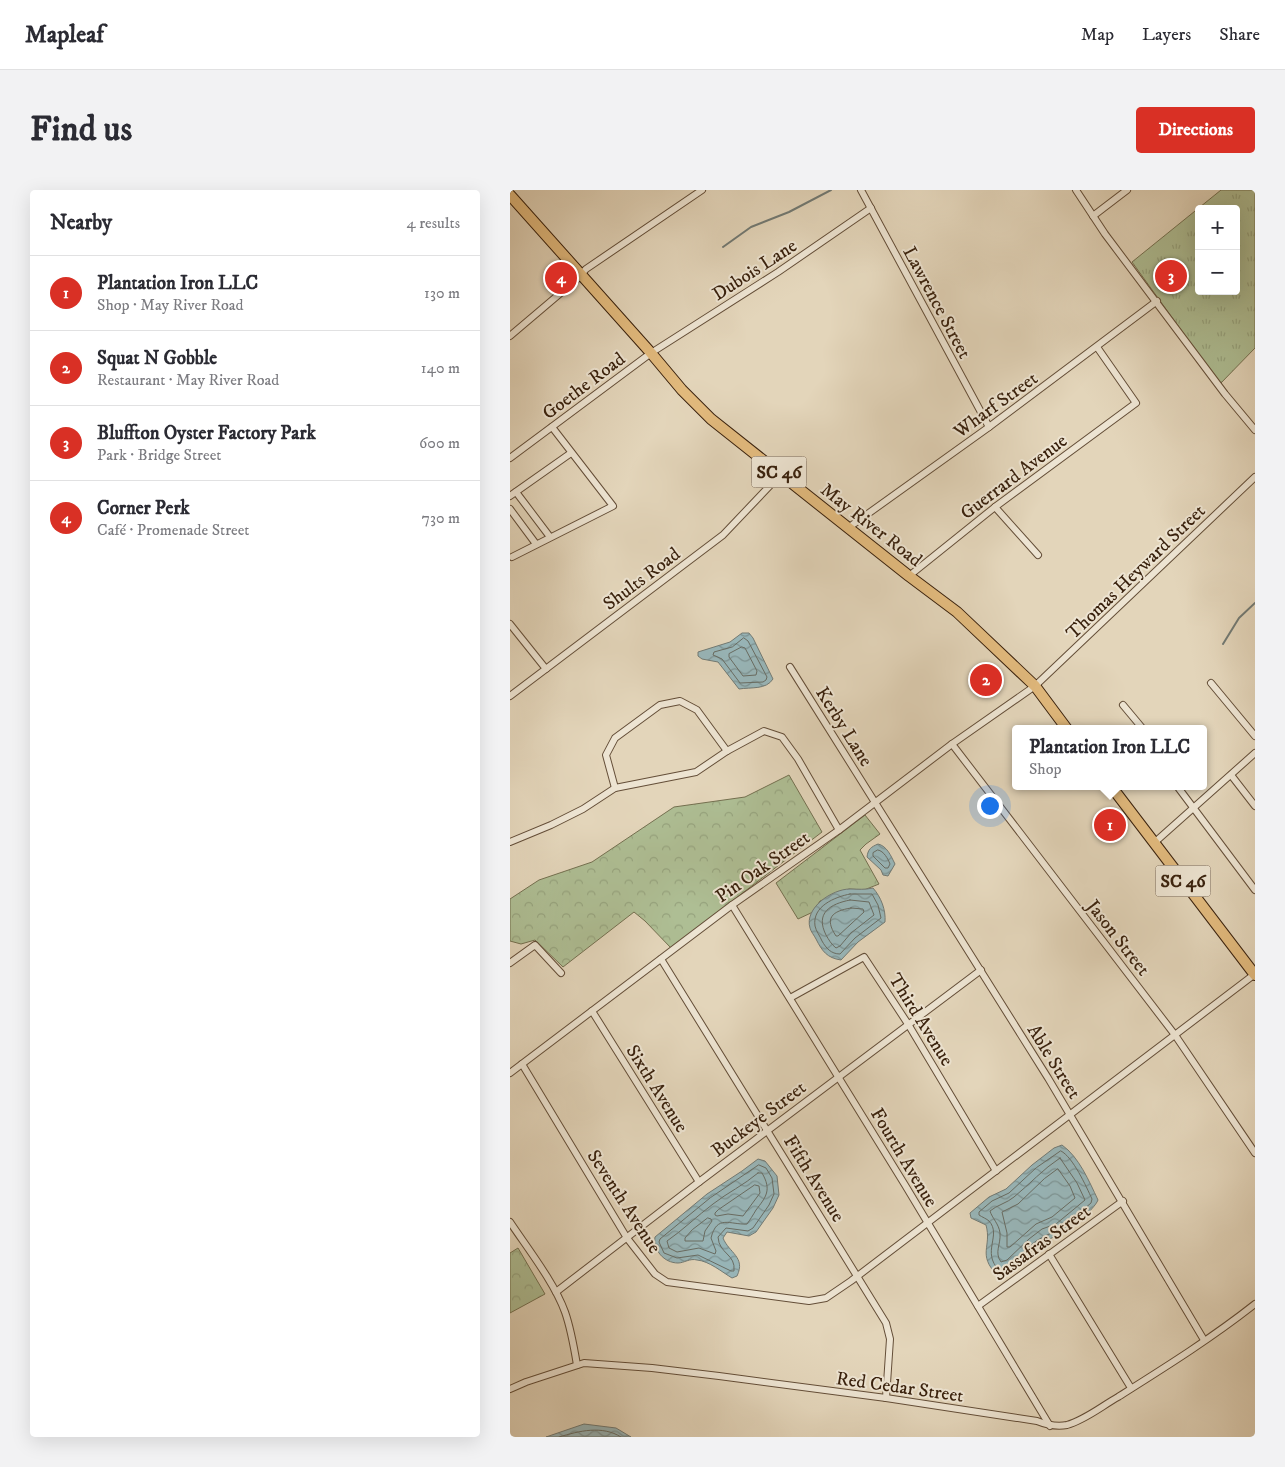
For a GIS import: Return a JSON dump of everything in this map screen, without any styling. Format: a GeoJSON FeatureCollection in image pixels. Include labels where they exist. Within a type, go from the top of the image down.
{"type":"FeatureCollection","features":[{"type":"Feature","properties":{"kind":"main road","name":"May River Road"},"geometry":{"type":"LineString","coordinates":[[510,195],[682,390],[710,419],[909,576],[958,612],[1035,686],[1064,725]]}},
{"type":"Feature","properties":{"kind":"main road","name":"SC 46"},"geometry":{"type":"LineString","coordinates":[[1114,790],[1255,974]]}},
{"type":"Feature","properties":{"kind":"street","name":"Lawrence Street"},"geometry":{"type":"LineString","coordinates":[[861,190],[989,427]]}},
{"type":"Feature","properties":{"kind":"street"},"geometry":{"type":"LineString","coordinates":[[1076,190],[1093,216],[1225,394],[1255,430]]}},
{"type":"Feature","properties":{"kind":"street"},"geometry":{"type":"LineString","coordinates":[[1093,216],[1127,190]]}},
{"type":"Feature","properties":{"kind":"street"},"geometry":{"type":"LineString","coordinates":[[510,336],[581,274],[698,191]]}},
{"type":"Feature","properties":{"kind":"street","name":"Dubois Lane"},"geometry":{"type":"LineString","coordinates":[[651,353],[778,272],[871,208]]}},
{"type":"Feature","properties":{"kind":"street","name":"Wharf Street"},"geometry":{"type":"LineString","coordinates":[[848,528],[989,427],[1157,301]]}},
{"type":"Feature","properties":{"kind":"street","name":"Guerrard Avenue"},"geometry":{"type":"LineString","coordinates":[[909,576],[995,507],[1136,402],[1097,347]]}},
{"type":"Feature","properties":{"kind":"street","name":"Goethe Road"},"geometry":{"type":"LineString","coordinates":[[510,458],[651,353]]}},
{"type":"Feature","properties":{"kind":"street"},"geometry":{"type":"LineString","coordinates":[[512,558],[613,506],[552,427]]}},
{"type":"Feature","properties":{"kind":"street"},"geometry":{"type":"LineString","coordinates":[[550,538],[513,494],[572,453]]}},
{"type":"Feature","properties":{"kind":"street","name":"Shults Road"},"geometry":{"type":"LineString","coordinates":[[510,696],[723,535],[781,474]]}},
{"type":"Feature","properties":{"kind":"street","name":"Thomas Heyward Street"},"geometry":{"type":"LineString","coordinates":[[1035,686],[1255,477]]}},
{"type":"Feature","properties":{"kind":"street"},"geometry":{"type":"LineString","coordinates":[[995,507],[1038,555]]}},
{"type":"Feature","properties":{"kind":"street"},"geometry":{"type":"LineString","coordinates":[[510,510],[536,544]]}},
{"type":"Feature","properties":{"kind":"street"},"geometry":{"type":"LineString","coordinates":[[510,624],[546,669]]}},
{"type":"Feature","properties":{"kind":"street","name":"Kerby Lane"},"geometry":{"type":"LineString","coordinates":[[790,667],[874,802]]}},
{"type":"Feature","properties":{"kind":"street"},"geometry":{"type":"LineString","coordinates":[[1211,683],[1255,736]]}},
{"type":"Feature","properties":{"kind":"street","name":"Pin Oak Street"},"geometry":{"type":"LineString","coordinates":[[510,1073],[732,905],[839,830],[1022,693],[1035,686]]}},
{"type":"Feature","properties":{"kind":"street"},"geometry":{"type":"LineString","coordinates":[[615,788],[606,755],[615,738],[660,705],[680,701],[697,710],[728,751]]}},
{"type":"Feature","properties":{"kind":"street"},"geometry":{"type":"LineString","coordinates":[[1123,705],[1140,725]]}},
{"type":"Feature","properties":{"kind":"street"},"geometry":{"type":"LineString","coordinates":[[510,842],[583,809],[615,788],[696,772],[764,731],[782,737],[798,759],[839,830]]}},
{"type":"Feature","properties":{"kind":"street","name":"Jason Street"},"geometry":{"type":"LineString","coordinates":[[952,744],[1175,1035],[1255,1153]]}},
{"type":"Feature","properties":{"kind":"street"},"geometry":{"type":"LineString","coordinates":[[1154,842],[1255,753]]}},
{"type":"Feature","properties":{"kind":"street"},"geometry":{"type":"LineString","coordinates":[[1231,775],[1255,806]]}},
{"type":"Feature","properties":{"kind":"street"},"geometry":{"type":"LineString","coordinates":[[1180,790],[1255,890]]}},
{"type":"Feature","properties":{"kind":"street","name":"Able Street"},"geometry":{"type":"LineString","coordinates":[[874,802],[1071,1115],[1204,1340]]}},
{"type":"Feature","properties":{"kind":"street","name":"Fourth Avenue"},"geometry":{"type":"LineString","coordinates":[[732,905],[928,1222],[1050,1426]]}},
{"type":"Feature","properties":{"kind":"street"},"geometry":{"type":"LineString","coordinates":[[510,963],[534,944],[561,973]]}},
{"type":"Feature","properties":{"kind":"street","name":"Third Avenue"},"geometry":{"type":"LineString","coordinates":[[790,998],[864,957],[908,1024],[996,1171]]}},
{"type":"Feature","properties":{"kind":"street","name":"Fifth Avenue"},"geometry":{"type":"LineString","coordinates":[[661,959],[886,1323],[890,1339],[886,1398]]}},
{"type":"Feature","properties":{"kind":"street","name":"Buckeye Street"},"geometry":{"type":"LineString","coordinates":[[556,1292],[838,1076],[981,970]]}},
{"type":"Feature","properties":{"kind":"street","name":"Seventh Avenue"},"geometry":{"type":"LineString","coordinates":[[522,1064],[627,1238],[655,1274],[667,1282],[808,1301],[826,1298],[858,1275],[1255,974]]}},
{"type":"Feature","properties":{"kind":"street","name":"Sixth Avenue"},"geometry":{"type":"LineString","coordinates":[[592,1011],[699,1182]]}},
{"type":"Feature","properties":{"kind":"street","name":"Sassafras Street"},"geometry":{"type":"LineString","coordinates":[[978,1306],[1123,1201]]}},
{"type":"Feature","properties":{"kind":"street"},"geometry":{"type":"LineString","coordinates":[[510,1222],[556,1292],[565,1310],[577,1365]]}},
{"type":"Feature","properties":{"kind":"street"},"geometry":{"type":"LineString","coordinates":[[1049,1254],[1131,1388]]}},
{"type":"Feature","properties":{"kind":"street","name":"Red Cedar Street"},"geometry":{"type":"LineString","coordinates":[[510,1389],[584,1363],[652,1368],[886,1398],[1037,1421],[1050,1426],[1066,1425],[1081,1419],[1131,1388],[1229,1324],[1255,1304]]}},
{"type":"Feature","properties":{"kind":"green space"},"geometry":{"type":"Polygon","coordinates":[[[1221,190],[1255,190],[1255,348],[1220,384],[1132,262],[1195,211],[1195,295],[1240,295],[1240,205],[1202,205],[1221,190]]]}},
{"type":"Feature","properties":{"kind":"green space"},"geometry":{"type":"Polygon","coordinates":[[[789,775],[822,832],[671,948],[634,912],[563,967],[535,940],[521,944],[510,941],[510,899],[539,880],[592,862],[674,807],[745,797],[789,775]]]}},
{"type":"Feature","properties":{"kind":"green space"},"geometry":{"type":"Polygon","coordinates":[[[865,815],[880,834],[860,850],[879,884],[864,890],[849,889],[820,901],[813,912],[798,919],[776,883],[865,815]]]}},
{"type":"Feature","properties":{"kind":"green space"},"geometry":{"type":"Polygon","coordinates":[[[518,1248],[545,1294],[510,1313],[510,1253],[518,1248]]]}},
{"type":"Feature","properties":{"kind":"water"},"geometry":{"type":"Polygon","coordinates":[[[742,633],[749,633],[753,638],[773,679],[770,683],[758,687],[739,689],[718,662],[702,659],[698,656],[698,652],[730,642],[742,633]]]}},
{"type":"Feature","properties":{"kind":"water"},"geometry":{"type":"Polygon","coordinates":[[[878,844],[886,849],[895,864],[888,876],[883,875],[881,870],[867,857],[870,849],[878,844]]]}},
{"type":"Feature","properties":{"kind":"water"},"geometry":{"type":"Polygon","coordinates":[[[873,888],[882,904],[885,922],[858,942],[841,960],[829,956],[820,947],[810,928],[811,913],[821,901],[835,892],[873,888]]]}},
{"type":"Feature","properties":{"kind":"water"},"geometry":{"type":"Polygon","coordinates":[[[1062,1145],[1074,1156],[1087,1177],[1098,1200],[1096,1204],[1070,1228],[1036,1247],[1003,1276],[997,1275],[991,1268],[986,1256],[986,1225],[971,1218],[970,1213],[989,1197],[1006,1189],[1054,1148],[1062,1145]]]}},
{"type":"Feature","properties":{"kind":"water"},"geometry":{"type":"Polygon","coordinates":[[[758,1159],[765,1161],[777,1176],[779,1195],[773,1208],[756,1232],[749,1236],[727,1232],[723,1238],[738,1260],[739,1270],[737,1276],[732,1278],[702,1261],[673,1262],[660,1255],[656,1247],[655,1237],[707,1194],[758,1159]]]}},
{"type":"Feature","properties":{"kind":"water"},"geometry":{"type":"Polygon","coordinates":[[[584,1424],[616,1428],[631,1437],[546,1437],[584,1424]]]}},
{"type":"Feature","properties":{"kind":"waterway"},"geometry":{"type":"LineString","coordinates":[[723,247],[751,227],[789,212],[831,190]]}},
{"type":"Feature","properties":{"kind":"waterway"},"geometry":{"type":"LineString","coordinates":[[1223,644],[1239,618],[1255,603]]}},
{"type":"Feature","properties":{"kind":"place","name":"Bluffton Oyster Factory Park"},"geometry":{"type":"Point","coordinates":[1171,276]}},
{"type":"Feature","properties":{"kind":"place","name":"Corner Perk"},"geometry":{"type":"Point","coordinates":[561,278]}},
{"type":"Feature","properties":{"kind":"place","name":"Squat N Gobble"},"geometry":{"type":"Point","coordinates":[986,680]}},
{"type":"Feature","properties":{"kind":"place","name":"Plantation Iron LLC"},"geometry":{"type":"Point","coordinates":[1110,825]}}]}
